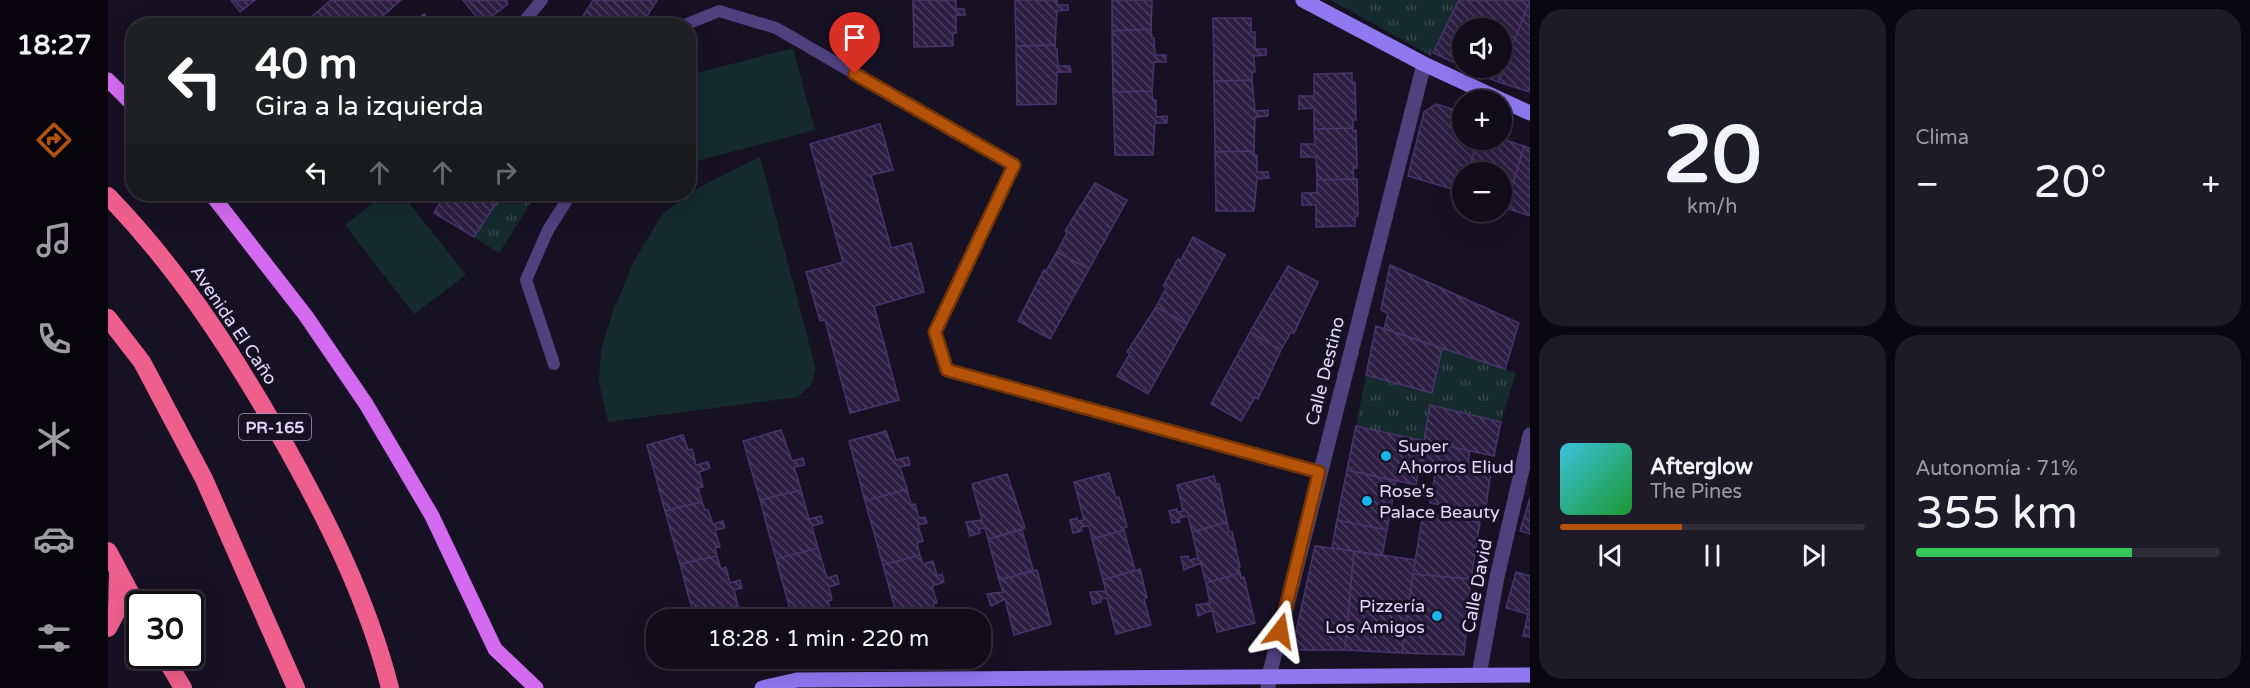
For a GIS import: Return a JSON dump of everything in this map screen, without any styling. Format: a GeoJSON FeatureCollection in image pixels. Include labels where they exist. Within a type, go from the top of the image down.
{"type":"FeatureCollection","features":[{"type":"Feature","properties":{"kind":"highway","name":"Avenida El Caño"},"geometry":{"type":"LineString","coordinates":[[108,196],[180,279],[227,347],[311,491],[359,594],[379,646],[390,688]]}},
{"type":"Feature","properties":{"kind":"highway"},"geometry":{"type":"LineString","coordinates":[[108,318],[142,362],[204,479],[296,688]]}},
{"type":"Feature","properties":{"kind":"highway"},"geometry":{"type":"LineString","coordinates":[[108,551],[128,591]]}},
{"type":"Feature","properties":{"kind":"highway"},"geometry":{"type":"LineString","coordinates":[[108,627],[117,611],[118,573]]}},
{"type":"Feature","properties":{"kind":"highway"},"geometry":{"type":"LineString","coordinates":[[172,669],[183,688]]}},
{"type":"Feature","properties":{"kind":"main road"},"geometry":{"type":"LineString","coordinates":[[1303,0],[1424,64],[1530,113]]}},
{"type":"Feature","properties":{"kind":"main road"},"geometry":{"type":"LineString","coordinates":[[108,80],[126,98]]}},
{"type":"Feature","properties":{"kind":"main road"},"geometry":{"type":"LineString","coordinates":[[216,201],[306,316],[366,404],[432,516],[495,649],[536,688]]}},
{"type":"Feature","properties":{"kind":"main road"},"geometry":{"type":"LineString","coordinates":[[762,688],[797,680],[1268,682],[1530,675]]}},
{"type":"Feature","properties":{"kind":"street","name":"Calle Destino"},"geometry":{"type":"LineString","coordinates":[[1268,682],[1319,472],[1424,64]]}},
{"type":"Feature","properties":{"kind":"street","name":"Calle David"},"geometry":{"type":"LineString","coordinates":[[1479,675],[1497,577],[1530,435]]}},
{"type":"Feature","properties":{"kind":"lane"},"geometry":{"type":"LineString","coordinates":[[527,18],[542,0]]}},
{"type":"Feature","properties":{"kind":"lane"},"geometry":{"type":"LineString","coordinates":[[696,20],[719,11],[776,28],[1014,165],[935,332],[947,370],[1319,472]]}},
{"type":"Feature","properties":{"kind":"lane"},"geometry":{"type":"LineString","coordinates":[[554,364],[526,280],[548,230],[566,201]]}},
{"type":"Feature","properties":{"kind":"green space"},"geometry":{"type":"Polygon","coordinates":[[[1331,0],[1459,0],[1431,56],[1331,0]]]}},
{"type":"Feature","properties":{"kind":"green space"},"geometry":{"type":"Polygon","coordinates":[[[793,48],[815,130],[696,161],[696,73],[793,48]]]}},
{"type":"Feature","properties":{"kind":"green space"},"geometry":{"type":"Polygon","coordinates":[[[760,157],[816,370],[811,385],[798,397],[608,422],[599,382],[601,350],[613,311],[634,261],[663,213],[680,201],[696,201],[696,190],[760,157]]]}},
{"type":"Feature","properties":{"kind":"green space"},"geometry":{"type":"Polygon","coordinates":[[[376,201],[408,201],[466,275],[414,314],[345,225],[376,201]]]}},
{"type":"Feature","properties":{"kind":"green space"},"geometry":{"type":"Polygon","coordinates":[[[497,201],[532,201],[499,253],[474,237],[497,201]]]}},
{"type":"Feature","properties":{"kind":"green space"},"geometry":{"type":"Polygon","coordinates":[[[1442,348],[1516,373],[1501,422],[1430,406],[1424,441],[1356,426],[1366,375],[1431,393],[1442,348]]]}},
{"type":"Feature","properties":{"kind":"building"},"geometry":{"type":"Polygon","coordinates":[[[231,0],[255,0],[240,12],[231,0]]]}},
{"type":"Feature","properties":{"kind":"building"},"geometry":{"type":"Polygon","coordinates":[[[331,0],[401,0],[380,18],[310,18],[331,0]]]}},
{"type":"Feature","properties":{"kind":"building"},"geometry":{"type":"Polygon","coordinates":[[[463,0],[506,0],[508,4],[490,18],[477,18],[463,0]]]}},
{"type":"Feature","properties":{"kind":"building"},"geometry":{"type":"Polygon","coordinates":[[[593,0],[657,0],[646,18],[582,18],[593,0]]]}},
{"type":"Feature","properties":{"kind":"building"},"geometry":{"type":"Polygon","coordinates":[[[913,0],[956,0],[956,9],[964,9],[965,15],[956,15],[953,46],[914,47],[913,0]]]}},
{"type":"Feature","properties":{"kind":"building"},"geometry":{"type":"Polygon","coordinates":[[[1015,0],[1057,0],[1057,5],[1068,5],[1068,10],[1057,11],[1055,45],[1016,46],[1015,0]]]}},
{"type":"Feature","properties":{"kind":"building"},"geometry":{"type":"Polygon","coordinates":[[[1112,0],[1152,0],[1151,29],[1112,31],[1112,0]]]}},
{"type":"Feature","properties":{"kind":"building"},"geometry":{"type":"Polygon","coordinates":[[[1459,0],[1530,0],[1512,46],[1512,18],[1452,18],[1452,62],[1433,53],[1459,0]]]}},
{"type":"Feature","properties":{"kind":"building"},"geometry":{"type":"Polygon","coordinates":[[[1530,0],[1530,92],[1498,82],[1500,78],[1512,78],[1512,46],[1530,0]]]}},
{"type":"Feature","properties":{"kind":"building"},"geometry":{"type":"Polygon","coordinates":[[[1213,18],[1251,18],[1251,32],[1255,32],[1255,49],[1266,49],[1266,55],[1254,56],[1255,72],[1252,72],[1252,80],[1214,81],[1213,18]]]}},
{"type":"Feature","properties":{"kind":"building"},"geometry":{"type":"Polygon","coordinates":[[[1151,29],[1155,55],[1166,55],[1166,62],[1154,62],[1152,91],[1113,92],[1112,31],[1151,29]]]}},
{"type":"Feature","properties":{"kind":"building"},"geometry":{"type":"Polygon","coordinates":[[[1055,45],[1058,66],[1070,66],[1071,72],[1057,72],[1056,104],[1017,105],[1016,46],[1055,45]]]}},
{"type":"Feature","properties":{"kind":"building"},"geometry":{"type":"Polygon","coordinates":[[[1352,73],[1352,82],[1355,82],[1356,120],[1353,120],[1353,128],[1314,129],[1314,108],[1299,109],[1299,96],[1314,96],[1314,74],[1352,73]]]}},
{"type":"Feature","properties":{"kind":"building"},"geometry":{"type":"Polygon","coordinates":[[[1252,80],[1255,111],[1268,110],[1268,116],[1255,117],[1254,151],[1215,152],[1214,81],[1252,80]]]}},
{"type":"Feature","properties":{"kind":"building"},"geometry":{"type":"Polygon","coordinates":[[[1152,91],[1153,100],[1156,100],[1156,117],[1167,116],[1167,123],[1155,123],[1153,155],[1115,155],[1113,92],[1152,91]]]}},
{"type":"Feature","properties":{"kind":"building"},"geometry":{"type":"Polygon","coordinates":[[[1436,104],[1452,109],[1452,150],[1475,150],[1471,162],[1452,162],[1452,189],[1408,176],[1424,112],[1436,104]]]}},
{"type":"Feature","properties":{"kind":"building"},"geometry":{"type":"Polygon","coordinates":[[[880,124],[893,170],[871,175],[891,248],[911,243],[924,292],[874,306],[899,400],[850,413],[825,320],[820,321],[806,272],[843,262],[810,144],[880,124]]]}},
{"type":"Feature","properties":{"kind":"building"},"geometry":{"type":"Polygon","coordinates":[[[1353,128],[1353,131],[1356,130],[1357,168],[1353,168],[1354,179],[1317,180],[1316,157],[1301,157],[1301,144],[1315,144],[1314,129],[1353,128]]]}},
{"type":"Feature","properties":{"kind":"building"},"geometry":{"type":"Polygon","coordinates":[[[1512,142],[1524,146],[1512,187],[1512,162],[1471,162],[1475,150],[1512,150],[1512,142]]]}},
{"type":"Feature","properties":{"kind":"building"},"geometry":{"type":"Polygon","coordinates":[[[1524,146],[1530,148],[1530,216],[1512,210],[1512,187],[1524,146]]]}},
{"type":"Feature","properties":{"kind":"building"},"geometry":{"type":"Polygon","coordinates":[[[1254,151],[1254,155],[1257,155],[1257,172],[1268,172],[1269,178],[1257,179],[1254,211],[1216,211],[1215,152],[1254,151]]]}},
{"type":"Feature","properties":{"kind":"building"},"geometry":{"type":"Polygon","coordinates":[[[1357,179],[1358,216],[1355,216],[1355,226],[1316,227],[1316,205],[1302,205],[1302,193],[1317,193],[1317,180],[1357,179]]]}},
{"type":"Feature","properties":{"kind":"building"},"geometry":{"type":"Polygon","coordinates":[[[1095,183],[1127,200],[1089,269],[1057,252],[1067,233],[1065,231],[1095,183]]]}},
{"type":"Feature","properties":{"kind":"building"},"geometry":{"type":"Polygon","coordinates":[[[441,201],[497,201],[474,237],[434,213],[441,201]]]}},
{"type":"Feature","properties":{"kind":"building"},"geometry":{"type":"Polygon","coordinates":[[[1193,237],[1225,255],[1187,324],[1156,307],[1166,288],[1163,286],[1193,237]]]}},
{"type":"Feature","properties":{"kind":"building"},"geometry":{"type":"Polygon","coordinates":[[[1057,252],[1089,269],[1050,339],[1018,321],[1044,270],[1046,271],[1057,252]]]}},
{"type":"Feature","properties":{"kind":"building"},"geometry":{"type":"Polygon","coordinates":[[[1390,265],[1519,323],[1505,369],[1384,329],[1388,313],[1381,310],[1390,265]]]}},
{"type":"Feature","properties":{"kind":"building"},"geometry":{"type":"Polygon","coordinates":[[[1288,266],[1318,282],[1294,333],[1291,332],[1281,350],[1250,332],[1288,266]]]}},
{"type":"Feature","properties":{"kind":"building"},"geometry":{"type":"Polygon","coordinates":[[[1156,307],[1187,324],[1148,394],[1117,376],[1130,353],[1127,352],[1156,307]]]}},
{"type":"Feature","properties":{"kind":"building"},"geometry":{"type":"Polygon","coordinates":[[[1376,326],[1442,348],[1432,393],[1366,375],[1376,326]]]}},
{"type":"Feature","properties":{"kind":"building"},"geometry":{"type":"Polygon","coordinates":[[[1250,332],[1281,350],[1258,399],[1255,397],[1241,421],[1211,404],[1250,332]]]}},
{"type":"Feature","properties":{"kind":"building"},"geometry":{"type":"Polygon","coordinates":[[[1430,405],[1501,422],[1494,456],[1424,441],[1430,405]]]}},
{"type":"Feature","properties":{"kind":"building","name":"Super Ahorros Eliud"},"geometry":{"type":"Polygon","coordinates":[[[1356,426],[1424,441],[1416,485],[1347,470],[1356,426]]]}},
{"type":"Feature","properties":{"kind":"building"},"geometry":{"type":"Polygon","coordinates":[[[781,430],[792,461],[803,458],[805,465],[794,467],[801,490],[760,500],[743,441],[781,430]]]}},
{"type":"Feature","properties":{"kind":"building"},"geometry":{"type":"Polygon","coordinates":[[[886,431],[896,460],[908,457],[910,465],[900,467],[907,489],[865,501],[849,441],[886,431]]]}},
{"type":"Feature","properties":{"kind":"building"},"geometry":{"type":"Polygon","coordinates":[[[683,435],[688,450],[692,449],[696,465],[708,462],[710,468],[699,472],[703,487],[698,488],[702,502],[665,511],[647,445],[683,435]]]}},
{"type":"Feature","properties":{"kind":"building"},"geometry":{"type":"Polygon","coordinates":[[[1424,441],[1470,451],[1468,462],[1492,465],[1485,513],[1430,503],[1435,474],[1419,470],[1424,441]]]}},
{"type":"Feature","properties":{"kind":"building","name":"Rose's Palace Beauty"},"geometry":{"type":"Polygon","coordinates":[[[1347,470],[1396,481],[1387,530],[1337,520],[1347,470]]]}},
{"type":"Feature","properties":{"kind":"building"},"geometry":{"type":"Polygon","coordinates":[[[1109,473],[1116,498],[1119,497],[1127,527],[1123,528],[1124,530],[1092,539],[1089,526],[1081,527],[1082,531],[1073,533],[1070,520],[1077,518],[1078,521],[1084,520],[1074,482],[1109,473]]]}},
{"type":"Feature","properties":{"kind":"building"},"geometry":{"type":"Polygon","coordinates":[[[1007,474],[1025,528],[988,539],[985,528],[979,529],[980,533],[970,536],[966,522],[982,520],[972,484],[1007,474]]]}},
{"type":"Feature","properties":{"kind":"building"},"geometry":{"type":"Polygon","coordinates":[[[1214,476],[1216,484],[1219,484],[1227,522],[1192,532],[1188,516],[1179,518],[1180,522],[1172,523],[1169,511],[1177,509],[1177,512],[1183,511],[1177,485],[1214,476]]]}},
{"type":"Feature","properties":{"kind":"building"},"geometry":{"type":"Polygon","coordinates":[[[907,489],[911,505],[915,504],[919,518],[925,517],[927,523],[918,525],[923,541],[917,543],[920,555],[883,565],[865,501],[907,489]]]}},
{"type":"Feature","properties":{"kind":"building"},"geometry":{"type":"Polygon","coordinates":[[[801,490],[809,519],[821,516],[823,523],[812,526],[818,548],[776,559],[760,500],[801,490]]]}},
{"type":"Feature","properties":{"kind":"building"},"geometry":{"type":"Polygon","coordinates":[[[1530,498],[1530,534],[1520,531],[1530,498]]]}},
{"type":"Feature","properties":{"kind":"building"},"geometry":{"type":"Polygon","coordinates":[[[702,502],[713,524],[723,521],[725,528],[715,530],[720,547],[715,548],[717,556],[680,564],[665,511],[702,502]]]}},
{"type":"Feature","properties":{"kind":"building"},"geometry":{"type":"Polygon","coordinates":[[[1423,513],[1480,522],[1471,579],[1413,574],[1423,513]]]}},
{"type":"Feature","properties":{"kind":"building"},"geometry":{"type":"Polygon","coordinates":[[[1337,520],[1387,530],[1382,556],[1332,548],[1337,520]]]}},
{"type":"Feature","properties":{"kind":"building"},"geometry":{"type":"Polygon","coordinates":[[[1227,522],[1229,532],[1232,531],[1240,573],[1206,583],[1201,563],[1184,570],[1181,557],[1188,556],[1189,560],[1198,558],[1192,532],[1227,522]]]}},
{"type":"Feature","properties":{"kind":"building"},"geometry":{"type":"Polygon","coordinates":[[[1022,530],[1033,570],[999,580],[988,539],[1022,530]]]}},
{"type":"Feature","properties":{"kind":"building"},"geometry":{"type":"Polygon","coordinates":[[[1124,530],[1135,570],[1103,580],[1092,539],[1124,530]]]}},
{"type":"Feature","properties":{"kind":"building"},"geometry":{"type":"Polygon","coordinates":[[[1315,546],[1354,551],[1345,650],[1292,650],[1315,546]]]}},
{"type":"Feature","properties":{"kind":"building"},"geometry":{"type":"Polygon","coordinates":[[[818,548],[827,578],[837,575],[839,584],[829,587],[832,600],[828,601],[830,609],[790,609],[776,559],[818,548]]]}},
{"type":"Feature","properties":{"kind":"building"},"geometry":{"type":"Polygon","coordinates":[[[1354,551],[1415,560],[1402,653],[1345,650],[1354,551]]]}},
{"type":"Feature","properties":{"kind":"building"},"geometry":{"type":"Polygon","coordinates":[[[920,555],[923,564],[933,561],[937,576],[942,574],[944,582],[932,586],[937,603],[933,604],[935,609],[895,609],[883,565],[920,555]]]}},
{"type":"Feature","properties":{"kind":"building"},"geometry":{"type":"Polygon","coordinates":[[[717,556],[721,569],[726,567],[730,583],[740,580],[742,588],[734,590],[738,606],[732,607],[732,609],[692,609],[680,564],[717,556]]]}},
{"type":"Feature","properties":{"kind":"building"},"geometry":{"type":"Polygon","coordinates":[[[1140,569],[1147,598],[1144,599],[1151,625],[1116,634],[1107,598],[1100,599],[1101,602],[1093,604],[1090,592],[1106,591],[1103,580],[1140,569]]]}},
{"type":"Feature","properties":{"kind":"building"},"geometry":{"type":"Polygon","coordinates":[[[1037,570],[1051,624],[1014,635],[1005,599],[991,606],[987,594],[1003,592],[999,580],[1037,570]]]}},
{"type":"Feature","properties":{"kind":"building"},"geometry":{"type":"Polygon","coordinates":[[[1516,572],[1530,576],[1530,637],[1523,636],[1528,614],[1506,608],[1516,572]]]}},
{"type":"Feature","properties":{"kind":"building"},"geometry":{"type":"Polygon","coordinates":[[[1240,573],[1241,578],[1244,577],[1255,623],[1217,632],[1212,610],[1198,616],[1196,605],[1210,603],[1206,583],[1240,573]]]}},
{"type":"Feature","properties":{"kind":"building","name":"Pizzería Los Amigos"},"geometry":{"type":"Polygon","coordinates":[[[1413,574],[1471,579],[1464,655],[1402,653],[1413,574]]]}},
{"type":"Feature","properties":{"kind":"place","name":"Super Ahorros Eliud"},"geometry":{"type":"Point","coordinates":[1386,456]}},
{"type":"Feature","properties":{"kind":"place","name":"Rose's Palace Beauty"},"geometry":{"type":"Point","coordinates":[1367,501]}},
{"type":"Feature","properties":{"kind":"place","name":"Pizzería Los Amigos"},"geometry":{"type":"Point","coordinates":[1437,616]}},
{"type":"Feature","properties":{"kind":"route"},"geometry":{"type":"LineString","coordinates":[[855,74],[1014,165],[935,332],[947,370],[1319,472],[1280,631]]}}]}
